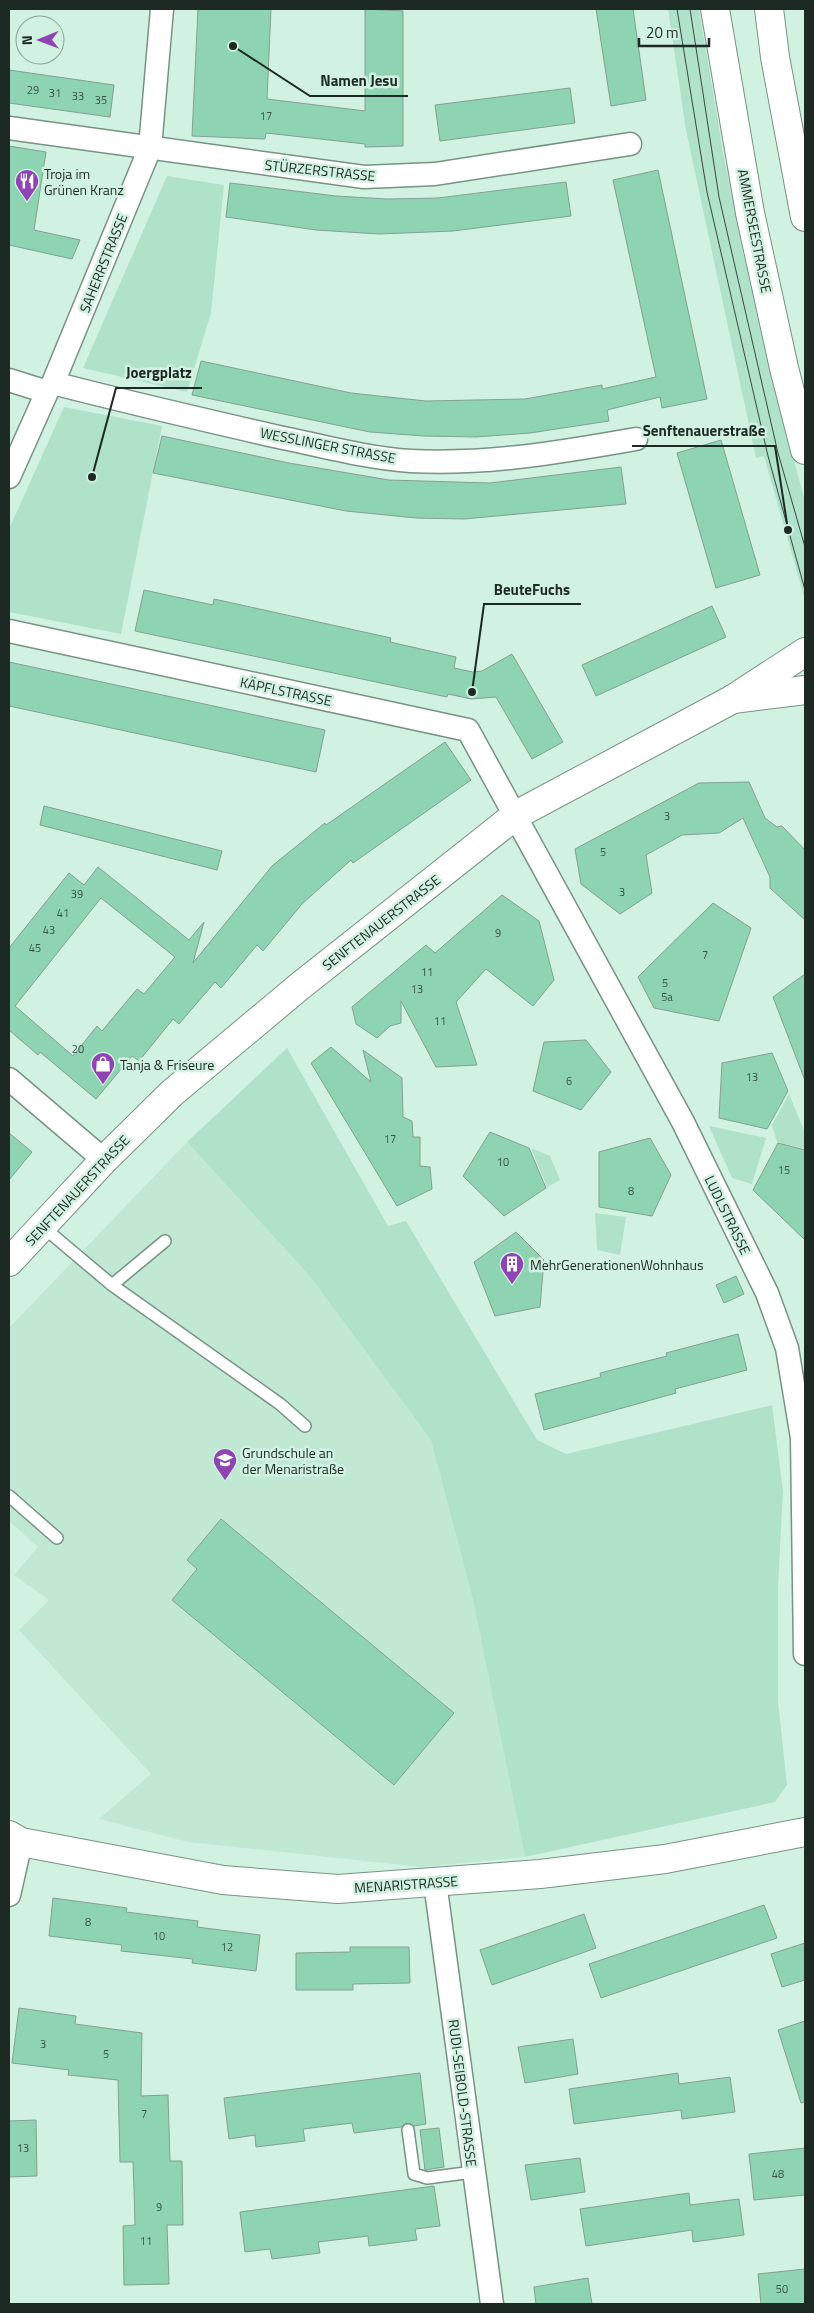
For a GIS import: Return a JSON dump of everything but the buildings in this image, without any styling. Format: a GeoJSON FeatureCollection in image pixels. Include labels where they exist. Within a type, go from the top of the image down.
{"type":"FeatureCollection","features":[{"type":"Feature","properties":{"kind":"main road","name":"AMMERSEESTRASSE"},"geometry":{"type":"LineString","coordinates":[[715,9],[750,213],[784,368],[805,450]]}},
{"type":"Feature","properties":{"kind":"main road"},"geometry":{"type":"LineString","coordinates":[[768,9],[775,57],[805,217]]}},
{"type":"Feature","properties":{"kind":"main road","name":"SENFTENAUERSTRASSE"},"geometry":{"type":"LineString","coordinates":[[9,1262],[104,1160],[172,1093],[288,996],[516,815],[733,699],[805,652]]}},
{"type":"Feature","properties":{"kind":"main road"},"geometry":{"type":"LineString","coordinates":[[733,699],[805,690]]}},
{"type":"Feature","properties":{"kind":"main road","name":"MENARISTRASSE"},"geometry":{"type":"LineString","coordinates":[[15,1839],[223,1880],[338,1889],[540,1874],[665,1858],[805,1832]]}},
{"type":"Feature","properties":{"kind":"street","name":"SAHERRSTRASSE"},"geometry":{"type":"LineString","coordinates":[[9,477],[50,388],[150,148],[162,9]]}},
{"type":"Feature","properties":{"kind":"street","name":"STÜRZERSTRASSE"},"geometry":{"type":"LineString","coordinates":[[9,128],[364,177],[435,174],[630,144]]}},
{"type":"Feature","properties":{"kind":"street","name":"WESSLINGER STRASSE"},"geometry":{"type":"LineString","coordinates":[[9,380],[132,404],[282,438],[362,454],[410,461],[464,462],[555,453],[636,438]]}},
{"type":"Feature","properties":{"kind":"street","name":"KÄPFLSTRASSE"},"geometry":{"type":"LineString","coordinates":[[9,631],[468,730],[516,815]]}},
{"type":"Feature","properties":{"kind":"street","name":"LUDLSTRASSE"},"geometry":{"type":"LineString","coordinates":[[516,815],[684,1122],[767,1293],[787,1348],[802,1438],[805,1654]]}},
{"type":"Feature","properties":{"kind":"street"},"geometry":{"type":"LineString","coordinates":[[9,1079],[104,1160]]}},
{"type":"Feature","properties":{"kind":"street"},"geometry":{"type":"LineString","coordinates":[[9,1895],[15,1839]]}},
{"type":"Feature","properties":{"kind":"street","name":"RUDI-SEIBOLD-STRASSE"},"geometry":{"type":"LineString","coordinates":[[435,1882],[492,2304]]}},
{"type":"Feature","properties":{"kind":"lane"},"geometry":{"type":"LineString","coordinates":[[42,1226],[112,1284],[280,1404],[306,1426]]}},
{"type":"Feature","properties":{"kind":"lane"},"geometry":{"type":"LineString","coordinates":[[112,1284],[165,1241]]}},
{"type":"Feature","properties":{"kind":"lane"},"geometry":{"type":"LineString","coordinates":[[9,1496],[57,1538]]}},
{"type":"Feature","properties":{"kind":"lane"},"geometry":{"type":"LineString","coordinates":[[408,2130],[414,2174],[427,2178],[473,2172]]}},
{"type":"Feature","properties":{"kind":"shaded area"},"geometry":{"type":"Polygon","coordinates":[[[668,9],[699,9],[723,152],[742,247],[781,413],[805,501],[805,600],[764,456],[756,458],[686,130],[668,9]]]}},
{"type":"Feature","properties":{"kind":"shaded area"},"geometry":{"type":"Polygon","coordinates":[[[167,176],[224,185],[211,313],[187,392],[83,368],[167,176]]]}},
{"type":"Feature","properties":{"kind":"shaded area"},"geometry":{"type":"Polygon","coordinates":[[[64,407],[162,426],[121,634],[9,612],[9,529],[64,407]]]}},
{"type":"Feature","properties":{"kind":"shaded area"},"geometry":{"type":"Polygon","coordinates":[[[287,1048],[388,1226],[406,1221],[537,1440],[566,1454],[772,1405],[783,1491],[778,1586],[778,1701],[787,1785],[775,1802],[525,1857],[473,1600],[431,1440],[309,1275],[187,1142],[287,1048]]]}},
{"type":"Feature","properties":{"kind":"shaded area"},"geometry":{"type":"Polygon","coordinates":[[[789,1094],[805,1133],[805,1149],[777,1142],[772,1125],[789,1094]]]}},
{"type":"Feature","properties":{"kind":"shaded area"},"geometry":{"type":"Polygon","coordinates":[[[709,1126],[766,1138],[752,1184],[732,1178],[709,1126]]]}},
{"type":"Feature","properties":{"kind":"shaded area","name":"Grundschule an der Menaristraße"},"geometry":{"type":"Polygon","coordinates":[[[187,1142],[309,1275],[431,1440],[473,1600],[525,1857],[421,1867],[188,1842],[99,1819],[151,1774],[19,1630],[49,1600],[14,1575],[38,1547],[9,1521],[9,1328],[187,1142]]]}},
{"type":"Feature","properties":{"kind":"shaded area"},"geometry":{"type":"Polygon","coordinates":[[[531,1148],[550,1156],[560,1180],[547,1187],[531,1148]]]}},
{"type":"Feature","properties":{"kind":"shaded area"},"geometry":{"type":"Polygon","coordinates":[[[595,1213],[626,1217],[620,1255],[597,1250],[595,1213]]]}},
{"type":"Feature","properties":{"kind":"tram line"},"geometry":{"type":"LineString","coordinates":[[677,9],[707,192],[768,456],[805,590]]}},
{"type":"Feature","properties":{"kind":"tram line"},"geometry":{"type":"LineString","coordinates":[[690,9],[719,197],[778,453],[805,547]]}},
{"type":"Feature","properties":{"kind":"place","name":"Namen Jesu"},"geometry":{"type":"Point","coordinates":[233,46]}},
{"type":"Feature","properties":{"kind":"place","name":"Troja im Grünen Kranz"},"geometry":{"type":"Point","coordinates":[27,202]}},
{"type":"Feature","properties":{"kind":"place","name":"Joergplatz"},"geometry":{"type":"Point","coordinates":[92,477]}},
{"type":"Feature","properties":{"kind":"place","name":"Senftenauerstraße"},"geometry":{"type":"Point","coordinates":[788,530]}},
{"type":"Feature","properties":{"kind":"place","name":"BeuteFuchs"},"geometry":{"type":"Point","coordinates":[472,692]}},
{"type":"Feature","properties":{"kind":"place","name":"Tanja & Friseure"},"geometry":{"type":"Point","coordinates":[103,1085]}},
{"type":"Feature","properties":{"kind":"place","name":"MehrGenerationenWohnhaus"},"geometry":{"type":"Point","coordinates":[512,1285]}},
{"type":"Feature","properties":{"kind":"place","name":"Grundschule an der Menaristraße"},"geometry":{"type":"Point","coordinates":[225,1481]}}]}
